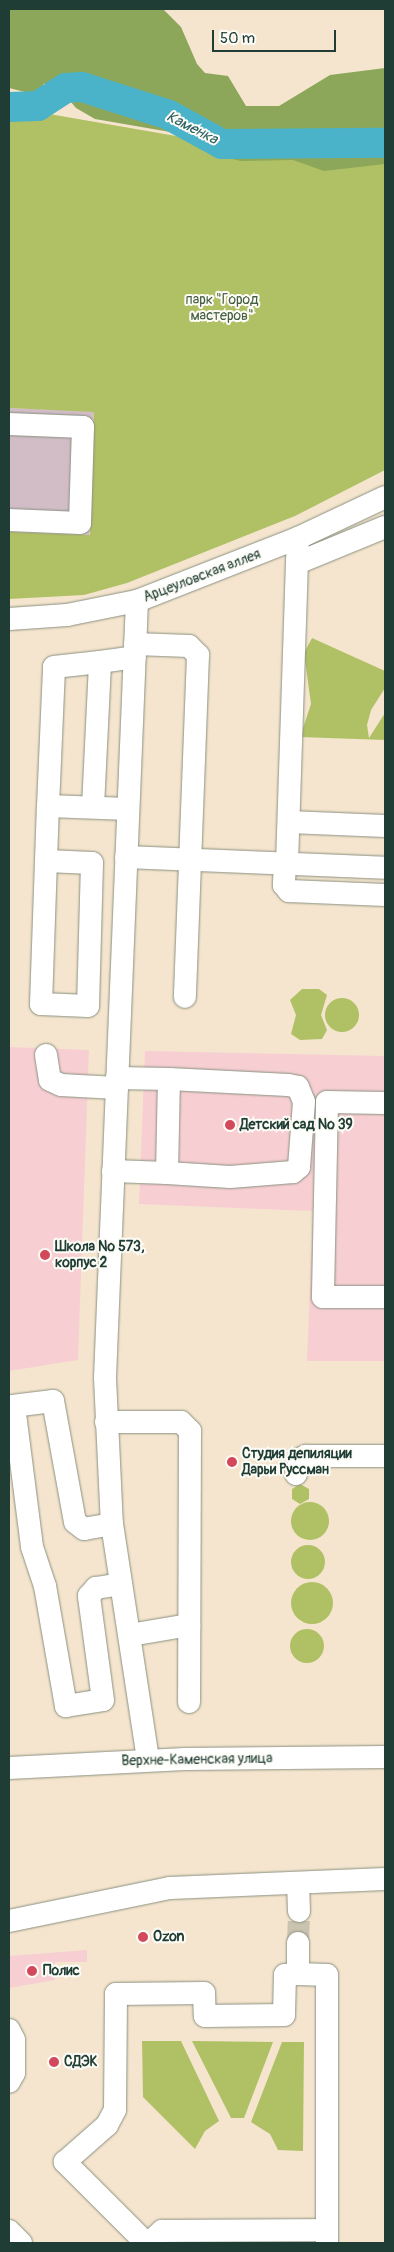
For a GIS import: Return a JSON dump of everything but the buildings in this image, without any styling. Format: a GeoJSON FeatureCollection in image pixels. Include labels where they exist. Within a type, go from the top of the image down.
{"type":"FeatureCollection","features":[{"type":"Feature","properties":{"kind":"street"},"geometry":{"type":"LineString","coordinates":[[9,424],[83,426],[80,523],[9,520]]}},
{"type":"Feature","properties":{"kind":"street","name":"Арцеуловская аллея"},"geometry":{"type":"LineString","coordinates":[[9,619],[67,615],[137,601],[298,538],[385,497]]}},
{"type":"Feature","properties":{"kind":"street"},"geometry":{"type":"LineString","coordinates":[[300,562],[385,528]]}},
{"type":"Feature","properties":{"kind":"street"},"geometry":{"type":"LineString","coordinates":[[298,538],[300,562],[289,822],[284,885],[289,891],[385,896]]}},
{"type":"Feature","properties":{"kind":"street"},"geometry":{"type":"LineString","coordinates":[[137,601],[117,1083],[106,1422],[112,1524],[148,1760]]}},
{"type":"Feature","properties":{"kind":"street"},"geometry":{"type":"LineString","coordinates":[[92,863],[88,1006],[41,1004],[54,667],[100,662],[135,650],[189,646],[198,656],[185,997]]}},
{"type":"Feature","properties":{"kind":"street"},"geometry":{"type":"LineString","coordinates":[[93,808],[100,662]]}},
{"type":"Feature","properties":{"kind":"street"},"geometry":{"type":"LineString","coordinates":[[48,806],[128,809]]}},
{"type":"Feature","properties":{"kind":"street"},"geometry":{"type":"LineString","coordinates":[[289,822],[385,826]]}},
{"type":"Feature","properties":{"kind":"street"},"geometry":{"type":"LineString","coordinates":[[46,861],[92,863],[126,860],[190,859],[385,868]]}},
{"type":"Feature","properties":{"kind":"street"},"geometry":{"type":"LineString","coordinates":[[46,1055],[50,1080],[60,1086],[169,1079],[288,1085],[302,1092],[304,1102],[302,1158],[293,1172],[230,1176],[114,1171]]}},
{"type":"Feature","properties":{"kind":"street"},"geometry":{"type":"LineString","coordinates":[[167,1173],[169,1079]]}},
{"type":"Feature","properties":{"kind":"street"},"geometry":{"type":"LineString","coordinates":[[385,1103],[327,1102],[323,1297],[385,1297]]}},
{"type":"Feature","properties":{"kind":"street"},"geometry":{"type":"LineString","coordinates":[[112,1524],[84,1529],[76,1522],[57,1406],[46,1398],[19,1402],[12,1413],[16,1484],[66,1706],[103,1700],[90,1596],[96,1588],[121,1584]]}},
{"type":"Feature","properties":{"kind":"street"},"geometry":{"type":"LineString","coordinates":[[106,1422],[181,1422],[190,1431],[189,1702]]}},
{"type":"Feature","properties":{"kind":"street"},"geometry":{"type":"LineString","coordinates":[[296,1474],[300,1459],[306,1456],[385,1456]]}},
{"type":"Feature","properties":{"kind":"street"},"geometry":{"type":"LineString","coordinates":[[130,1635],[190,1625]]}},
{"type":"Feature","properties":{"kind":"street","name":"Верхне-Каменская улица"},"geometry":{"type":"LineString","coordinates":[[9,1768],[148,1760],[385,1757]]}},
{"type":"Feature","properties":{"kind":"street"},"geometry":{"type":"LineString","coordinates":[[9,1921],[170,1888],[385,1879]]}},
{"type":"Feature","properties":{"kind":"street"},"geometry":{"type":"LineString","coordinates":[[298,1883],[299,1911]]}},
{"type":"Feature","properties":{"kind":"street"},"geometry":{"type":"LineString","coordinates":[[298,1943],[298,1974]]}},
{"type":"Feature","properties":{"kind":"street"},"geometry":{"type":"LineString","coordinates":[[327,1974],[327,2237],[162,2231],[148,2243],[65,2162],[107,2125],[115,2110],[116,1994],[204,1993],[205,2016],[284,2016],[284,1975],[327,1974]]}},
{"type":"Feature","properties":{"kind":"street"},"geometry":{"type":"LineString","coordinates":[[9,2030],[14,2040],[14,2072],[9,2082]]}},
{"type":"Feature","properties":{"kind":"street"},"geometry":{"type":"LineString","coordinates":[[9,2231],[21,2243]]}},
{"type":"Feature","properties":{"kind":"shaded area"},"geometry":{"type":"Polygon","coordinates":[[[9,408],[94,411],[90,535],[9,532],[9,408]]]}},
{"type":"Feature","properties":{"kind":"shaded area","name":"Школа № 573, корпус 2"},"geometry":{"type":"Polygon","coordinates":[[[9,1047],[89,1050],[78,1360],[9,1371],[9,1047]]]}},
{"type":"Feature","properties":{"kind":"shaded area"},"geometry":{"type":"Polygon","coordinates":[[[145,1051],[385,1056],[385,1361],[307,1361],[313,1211],[139,1204],[145,1051]]]}},
{"type":"Feature","properties":{"kind":"shaded area","name":"Полис"},"geometry":{"type":"Polygon","coordinates":[[[87,1950],[87,1962],[55,1962],[55,1980],[9,1988],[9,1956],[87,1950]]]}},
{"type":"Feature","properties":{"kind":"green space"},"geometry":{"type":"Polygon","coordinates":[[[9,9],[163,9],[181,27],[197,64],[205,73],[228,76],[246,106],[279,106],[330,75],[385,68],[385,164],[324,171],[293,160],[241,161],[219,156],[176,133],[95,119],[76,108],[55,83],[43,84],[44,93],[33,94],[9,88],[9,9]]]}},
{"type":"Feature","properties":{"kind":"green space","name":"парк \"Город мастеров\""},"geometry":{"type":"Polygon","coordinates":[[[9,107],[222,144],[385,143],[385,470],[295,516],[127,583],[84,595],[9,599],[9,532],[90,535],[94,412],[9,408],[9,107]]]}},
{"type":"Feature","properties":{"kind":"green space"},"geometry":{"type":"Polygon","coordinates":[[[312,638],[385,671],[385,688],[371,710],[367,725],[369,738],[385,713],[385,740],[300,737],[311,704],[304,653],[312,638]]]}},
{"type":"Feature","properties":{"kind":"green space"},"geometry":{"type":"Polygon","coordinates":[[[302,989],[319,989],[327,995],[321,1015],[327,1030],[322,1039],[300,1040],[291,1034],[296,1015],[290,1000],[302,989]]]}},
{"type":"Feature","properties":{"kind":"green space"},"geometry":{"type":"Polygon","coordinates":[[[342,998],[349,999],[354,1003],[358,1008],[358,1022],[354,1027],[349,1031],[342,1032],[335,1031],[330,1027],[326,1022],[325,1015],[326,1008],[330,1003],[335,999],[342,998]]]}},
{"type":"Feature","properties":{"kind":"green space"},"geometry":{"type":"Polygon","coordinates":[[[300,1484],[309,1489],[309,1499],[300,1504],[292,1499],[292,1489],[300,1484]]]}},
{"type":"Feature","properties":{"kind":"green space"},"geometry":{"type":"Polygon","coordinates":[[[310,1502],[317,1503],[323,1508],[328,1514],[328,1528],[323,1534],[317,1539],[310,1540],[303,1539],[297,1534],[292,1528],[291,1521],[292,1514],[297,1508],[303,1503],[310,1502]]]}},
{"type":"Feature","properties":{"kind":"green space"},"geometry":{"type":"Polygon","coordinates":[[[308,1545],[320,1550],[325,1562],[320,1574],[308,1579],[296,1574],[291,1562],[296,1550],[308,1545]]]}},
{"type":"Feature","properties":{"kind":"green space"},"geometry":{"type":"Polygon","coordinates":[[[316,1582],[324,1585],[330,1591],[333,1603],[330,1615],[324,1621],[308,1624],[300,1621],[294,1615],[291,1599],[294,1591],[300,1585],[316,1582]]]}},
{"type":"Feature","properties":{"kind":"green space"},"geometry":{"type":"Polygon","coordinates":[[[307,1629],[314,1630],[319,1634],[323,1639],[323,1653],[319,1658],[314,1662],[307,1663],[300,1662],[295,1658],[291,1653],[290,1646],[291,1639],[295,1634],[300,1630],[307,1629]]]}},
{"type":"Feature","properties":{"kind":"green space"},"geometry":{"type":"Polygon","coordinates":[[[142,2041],[181,2041],[219,2121],[205,2131],[195,2149],[143,2097],[142,2041]]]}},
{"type":"Feature","properties":{"kind":"green space"},"geometry":{"type":"Polygon","coordinates":[[[192,2041],[273,2042],[244,2118],[231,2118],[192,2041]]]}},
{"type":"Feature","properties":{"kind":"green space"},"geometry":{"type":"Polygon","coordinates":[[[282,2042],[304,2042],[303,2151],[278,2150],[270,2134],[251,2122],[282,2042]]]}},
{"type":"Feature","properties":{"kind":"waterway","name":"Каменка"},"geometry":{"type":"LineString","coordinates":[[9,107],[38,106],[66,88],[82,87],[169,115],[222,144],[385,143]]}},
{"type":"Feature","properties":{"kind":"tunnel"},"geometry":{"type":"LineString","coordinates":[[298,1943],[299,1911]]}},
{"type":"Feature","properties":{"kind":"place","name":"Детский сад № 39"},"geometry":{"type":"Point","coordinates":[230,1125]}},
{"type":"Feature","properties":{"kind":"place","name":"Школа № 573, корпус 2"},"geometry":{"type":"Point","coordinates":[45,1255]}},
{"type":"Feature","properties":{"kind":"place","name":"Студия депиляции Дарьи Руссман"},"geometry":{"type":"Point","coordinates":[232,1462]}},
{"type":"Feature","properties":{"kind":"place","name":"Ozon"},"geometry":{"type":"Point","coordinates":[143,1937]}},
{"type":"Feature","properties":{"kind":"place","name":"Полис"},"geometry":{"type":"Point","coordinates":[32,1971]}},
{"type":"Feature","properties":{"kind":"place","name":"СДЭК"},"geometry":{"type":"Point","coordinates":[54,2062]}}]}
